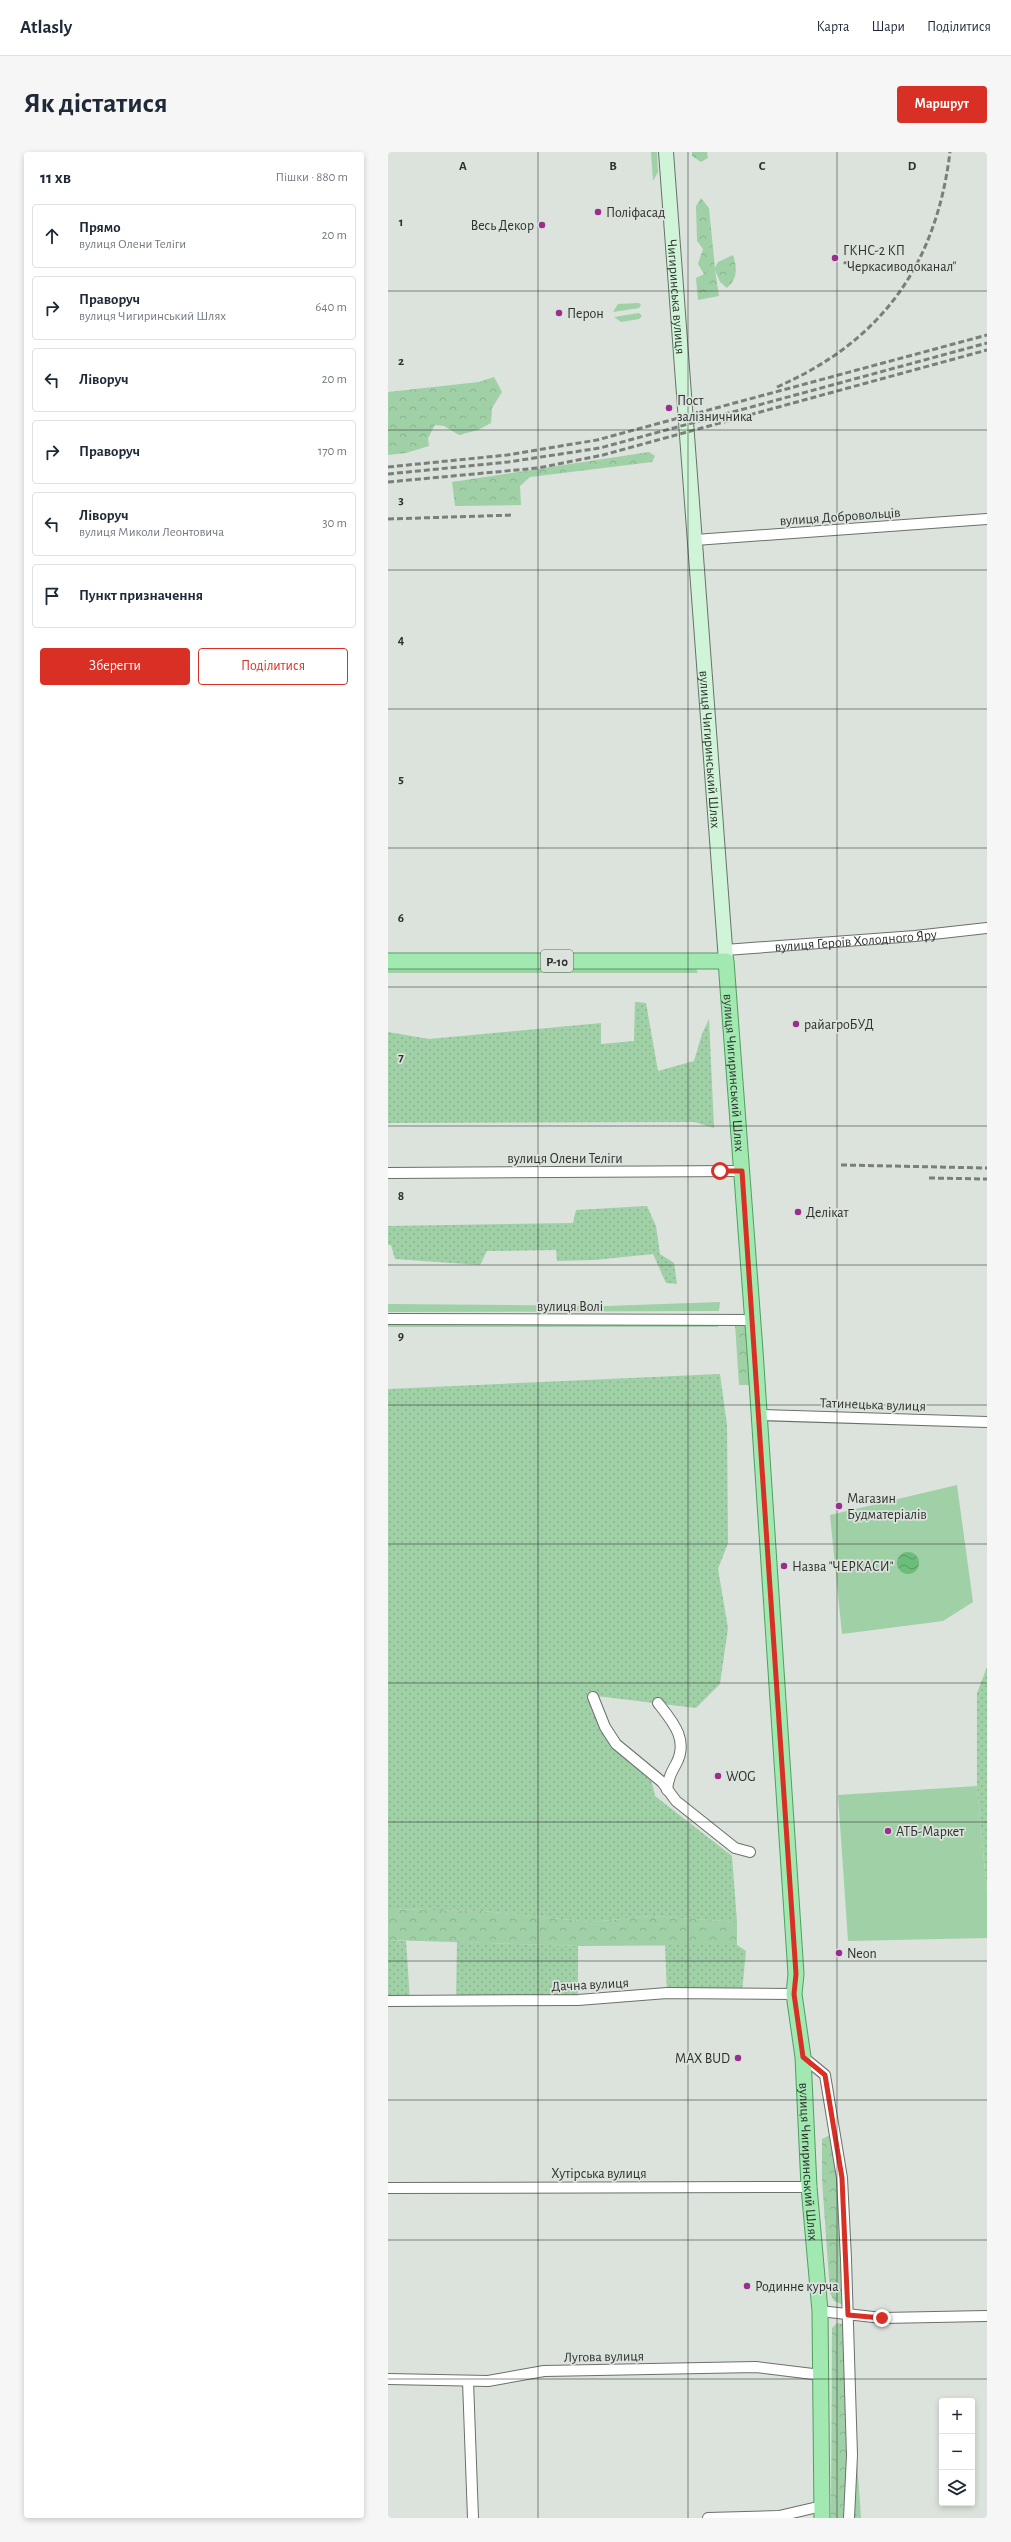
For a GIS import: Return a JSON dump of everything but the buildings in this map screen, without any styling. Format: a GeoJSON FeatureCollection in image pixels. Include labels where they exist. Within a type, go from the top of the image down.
{"type":"FeatureCollection","features":[{"type":"Feature","properties":{"kind":"main road","name":"Чигиринська вулиця"},"geometry":{"type":"LineString","coordinates":[[666,152],[688,441]]}},
{"type":"Feature","properties":{"kind":"main road","name":"вулиця Чигиринський Шлях"},"geometry":{"type":"LineString","coordinates":[[688,441],[753,1320],[758,1415],[796,1974],[794,1994],[803,2057],[809,2187],[820,2311],[822,2512]]}},
{"type":"Feature","properties":{"kind":"main road","name":"вулиця Героїв Холодного Яру"},"geometry":{"type":"LineString","coordinates":[[388,961],[725,955]]}},
{"type":"Feature","properties":{"kind":"street","name":"вулиця Добровольців"},"geometry":{"type":"LineString","coordinates":[[695,540],[987,519]]}},
{"type":"Feature","properties":{"kind":"street","name":"вулиця Героїв Холодного Яру"},"geometry":{"type":"LineString","coordinates":[[725,955],[987,928]]}},
{"type":"Feature","properties":{"kind":"street","name":"вулиця Олени Теліги"},"geometry":{"type":"LineString","coordinates":[[388,1173],[742,1171]]}},
{"type":"Feature","properties":{"kind":"street","name":"вулиця Волі"},"geometry":{"type":"LineString","coordinates":[[388,1320],[753,1320]]}},
{"type":"Feature","properties":{"kind":"street","name":"Татинецька вулиця"},"geometry":{"type":"LineString","coordinates":[[758,1415],[987,1422]]}},
{"type":"Feature","properties":{"kind":"street"},"geometry":{"type":"LineString","coordinates":[[593,1697],[605,1727],[616,1744],[667,1790],[676,1801],[735,1848],[750,1852]]}},
{"type":"Feature","properties":{"kind":"street"},"geometry":{"type":"LineString","coordinates":[[658,1704],[674,1724],[682,1741],[681,1752],[669,1774],[667,1790]]}},
{"type":"Feature","properties":{"kind":"street","name":"Дачна вулиця"},"geometry":{"type":"LineString","coordinates":[[388,2001],[578,2000],[682,1993],[794,1994]]}},
{"type":"Feature","properties":{"kind":"street"},"geometry":{"type":"LineString","coordinates":[[803,2057],[825,2075],[842,2178],[852,2455],[849,2518]]}},
{"type":"Feature","properties":{"kind":"street","name":"Хутірська вулиця"},"geometry":{"type":"LineString","coordinates":[[388,2188],[809,2187]]}},
{"type":"Feature","properties":{"kind":"street"},"geometry":{"type":"LineString","coordinates":[[820,2311],[882,2318],[987,2316]]}},
{"type":"Feature","properties":{"kind":"street","name":"Лугова вулиця"},"geometry":{"type":"LineString","coordinates":[[388,2379],[488,2381],[544,2371],[756,2367],[821,2375]]}},
{"type":"Feature","properties":{"kind":"street"},"geometry":{"type":"LineString","coordinates":[[468,2381],[473,2518]]}},
{"type":"Feature","properties":{"kind":"street"},"geometry":{"type":"LineString","coordinates":[[708,2518],[779,2516],[822,2512]]}},
{"type":"Feature","properties":{"kind":"green space"},"geometry":{"type":"Polygon","coordinates":[[[651,152],[657,152],[658,172],[653,181],[651,152]]]}},
{"type":"Feature","properties":{"kind":"green space"},"geometry":{"type":"Polygon","coordinates":[[[692,152],[707,152],[708,158],[701,162],[692,156],[692,152]]]}},
{"type":"Feature","properties":{"kind":"green space"},"geometry":{"type":"Polygon","coordinates":[[[701,198],[709,208],[715,268],[718,262],[733,255],[736,273],[733,281],[727,288],[720,282],[715,270],[719,296],[698,300],[696,278],[704,274],[698,264],[703,249],[697,241],[696,206],[701,198]]]}},
{"type":"Feature","properties":{"kind":"green space"},"geometry":{"type":"Polygon","coordinates":[[[639,303],[641,305],[639,308],[613,312],[618,304],[639,303]]]}},
{"type":"Feature","properties":{"kind":"green space"},"geometry":{"type":"Polygon","coordinates":[[[639,313],[642,316],[639,319],[621,322],[614,317],[639,313]]]}},
{"type":"Feature","properties":{"kind":"green space"},"geometry":{"type":"Polygon","coordinates":[[[494,377],[502,392],[492,408],[491,423],[478,430],[459,435],[444,426],[435,425],[428,438],[429,446],[406,453],[388,455],[388,392],[479,382],[494,377]]]}},
{"type":"Feature","properties":{"kind":"green space"},"geometry":{"type":"Polygon","coordinates":[[[649,452],[655,456],[652,462],[530,477],[520,486],[521,505],[455,506],[452,482],[649,452]]]}},
{"type":"Feature","properties":{"kind":"green space"},"geometry":{"type":"Polygon","coordinates":[[[388,966],[695,967],[698,973],[388,973],[388,966]]]}},
{"type":"Feature","properties":{"kind":"green space"},"geometry":{"type":"Polygon","coordinates":[[[635,1002],[646,1003],[658,1071],[694,1061],[702,1034],[709,1019],[714,1128],[695,1122],[388,1123],[388,1032],[429,1039],[601,1023],[601,1044],[634,1041],[635,1002]]]}},
{"type":"Feature","properties":{"kind":"green space"},"geometry":{"type":"Polygon","coordinates":[[[647,1206],[656,1226],[660,1254],[674,1263],[677,1284],[666,1283],[653,1254],[595,1260],[557,1261],[556,1250],[487,1251],[480,1265],[395,1259],[391,1245],[388,1245],[388,1226],[573,1223],[576,1210],[647,1206]]]}},
{"type":"Feature","properties":{"kind":"green space"},"geometry":{"type":"Polygon","coordinates":[[[720,1302],[719,1311],[388,1312],[388,1304],[606,1306],[720,1302]]]}},
{"type":"Feature","properties":{"kind":"green space"},"geometry":{"type":"Polygon","coordinates":[[[388,1322],[718,1322],[718,1327],[388,1327],[388,1322]]]}},
{"type":"Feature","properties":{"kind":"green space"},"geometry":{"type":"Polygon","coordinates":[[[735,1324],[750,1324],[753,1385],[739,1385],[735,1324]]]}},
{"type":"Feature","properties":{"kind":"green space"},"geometry":{"type":"Polygon","coordinates":[[[720,1374],[727,1425],[728,1543],[718,1569],[728,1628],[720,1684],[696,1708],[588,1695],[603,1733],[637,1768],[651,1778],[655,1796],[732,1856],[737,1922],[652,1916],[591,1922],[483,1911],[388,1909],[388,1389],[720,1374]]]}},
{"type":"Feature","properties":{"kind":"green space"},"geometry":{"type":"Polygon","coordinates":[[[957,1485],[973,1602],[943,1621],[842,1634],[830,1515],[957,1485]]]}},
{"type":"Feature","properties":{"kind":"green space"},"geometry":{"type":"Polygon","coordinates":[[[987,1667],[987,1892],[977,1786],[977,1693],[987,1667]]]}},
{"type":"Feature","properties":{"kind":"green space"},"geometry":{"type":"Polygon","coordinates":[[[977,1786],[987,1892],[987,1938],[848,1941],[838,1795],[977,1786]]]}},
{"type":"Feature","properties":{"kind":"green space"},"geometry":{"type":"Polygon","coordinates":[[[388,1909],[483,1911],[591,1922],[652,1916],[737,1922],[737,1945],[578,1946],[388,1940],[388,1909]]]}},
{"type":"Feature","properties":{"kind":"green space"},"geometry":{"type":"Polygon","coordinates":[[[388,1940],[406,1941],[410,2001],[388,2001],[388,1940]]]}},
{"type":"Feature","properties":{"kind":"green space"},"geometry":{"type":"Polygon","coordinates":[[[457,1942],[578,1946],[578,2000],[456,2001],[457,1942]]]}},
{"type":"Feature","properties":{"kind":"green space"},"geometry":{"type":"Polygon","coordinates":[[[665,1945],[737,1945],[746,1951],[742,1992],[667,1993],[665,1945]]]}},
{"type":"Feature","properties":{"kind":"green space"},"geometry":{"type":"Polygon","coordinates":[[[832,2134],[836,2147],[846,2306],[834,2301],[830,2293],[822,2180],[822,2139],[832,2134]]]}},
{"type":"Feature","properties":{"kind":"green space"},"geometry":{"type":"Polygon","coordinates":[[[837,2323],[848,2325],[861,2518],[831,2518],[832,2328],[837,2323]]]}},
{"type":"Feature","properties":{"kind":"water"},"geometry":{"type":"Polygon","coordinates":[[[904,1552],[912,1552],[919,1559],[919,1567],[912,1574],[904,1574],[897,1567],[897,1559],[904,1552]]]}},
{"type":"Feature","properties":{"kind":"railway"},"geometry":{"type":"LineString","coordinates":[[777,387],[814,368],[846,347],[874,322],[898,295],[917,264],[932,230],[943,193],[950,152]]}},
{"type":"Feature","properties":{"kind":"railway"},"geometry":{"type":"LineString","coordinates":[[388,467],[507,455],[597,440],[987,335]]}},
{"type":"Feature","properties":{"kind":"railway"},"geometry":{"type":"LineString","coordinates":[[388,474],[508,462],[600,448],[987,343]]}},
{"type":"Feature","properties":{"kind":"railway"},"geometry":{"type":"LineString","coordinates":[[388,482],[538,468],[603,455],[987,350]]}},
{"type":"Feature","properties":{"kind":"railway"},"geometry":{"type":"LineString","coordinates":[[388,519],[514,515]]}},
{"type":"Feature","properties":{"kind":"railway"},"geometry":{"type":"LineString","coordinates":[[841,1165],[987,1168]]}},
{"type":"Feature","properties":{"kind":"railway"},"geometry":{"type":"LineString","coordinates":[[929,1178],[987,1179]]}},
{"type":"Feature","properties":{"kind":"place","name":"Поліфасад"},"geometry":{"type":"Point","coordinates":[598,212]}},
{"type":"Feature","properties":{"kind":"place","name":"Весь Декор"},"geometry":{"type":"Point","coordinates":[542,225]}},
{"type":"Feature","properties":{"kind":"place","name":"ГКНС-2 КП \"Черкасиводоканал\""},"geometry":{"type":"Point","coordinates":[835,258]}},
{"type":"Feature","properties":{"kind":"place","name":"Перон"},"geometry":{"type":"Point","coordinates":[559,313]}},
{"type":"Feature","properties":{"kind":"place","name":"Пост залізничника"},"geometry":{"type":"Point","coordinates":[669,408]}},
{"type":"Feature","properties":{"kind":"place","name":"райагроБУД"},"geometry":{"type":"Point","coordinates":[796,1024]}},
{"type":"Feature","properties":{"kind":"place","name":"Делікат"},"geometry":{"type":"Point","coordinates":[798,1212]}},
{"type":"Feature","properties":{"kind":"place","name":"Магазин Будматеріалів"},"geometry":{"type":"Point","coordinates":[839,1506]}},
{"type":"Feature","properties":{"kind":"place","name":"Назва \"ЧЕРКАСИ\""},"geometry":{"type":"Point","coordinates":[784,1566]}},
{"type":"Feature","properties":{"kind":"place","name":"WOG"},"geometry":{"type":"Point","coordinates":[718,1776]}},
{"type":"Feature","properties":{"kind":"place","name":"АТБ-Маркет"},"geometry":{"type":"Point","coordinates":[888,1831]}},
{"type":"Feature","properties":{"kind":"place","name":"Neon"},"geometry":{"type":"Point","coordinates":[839,1953]}},
{"type":"Feature","properties":{"kind":"place","name":"MAX BUD"},"geometry":{"type":"Point","coordinates":[738,2058]}},
{"type":"Feature","properties":{"kind":"place","name":"Родинне курча"},"geometry":{"type":"Point","coordinates":[747,2286]}},
{"type":"Feature","properties":{"kind":"route"},"geometry":{"type":"LineString","coordinates":[[720,1171],[742,1171],[796,1974],[794,1994],[803,2057],[825,2075],[842,2178],[848,2315],[882,2318]]}}]}
